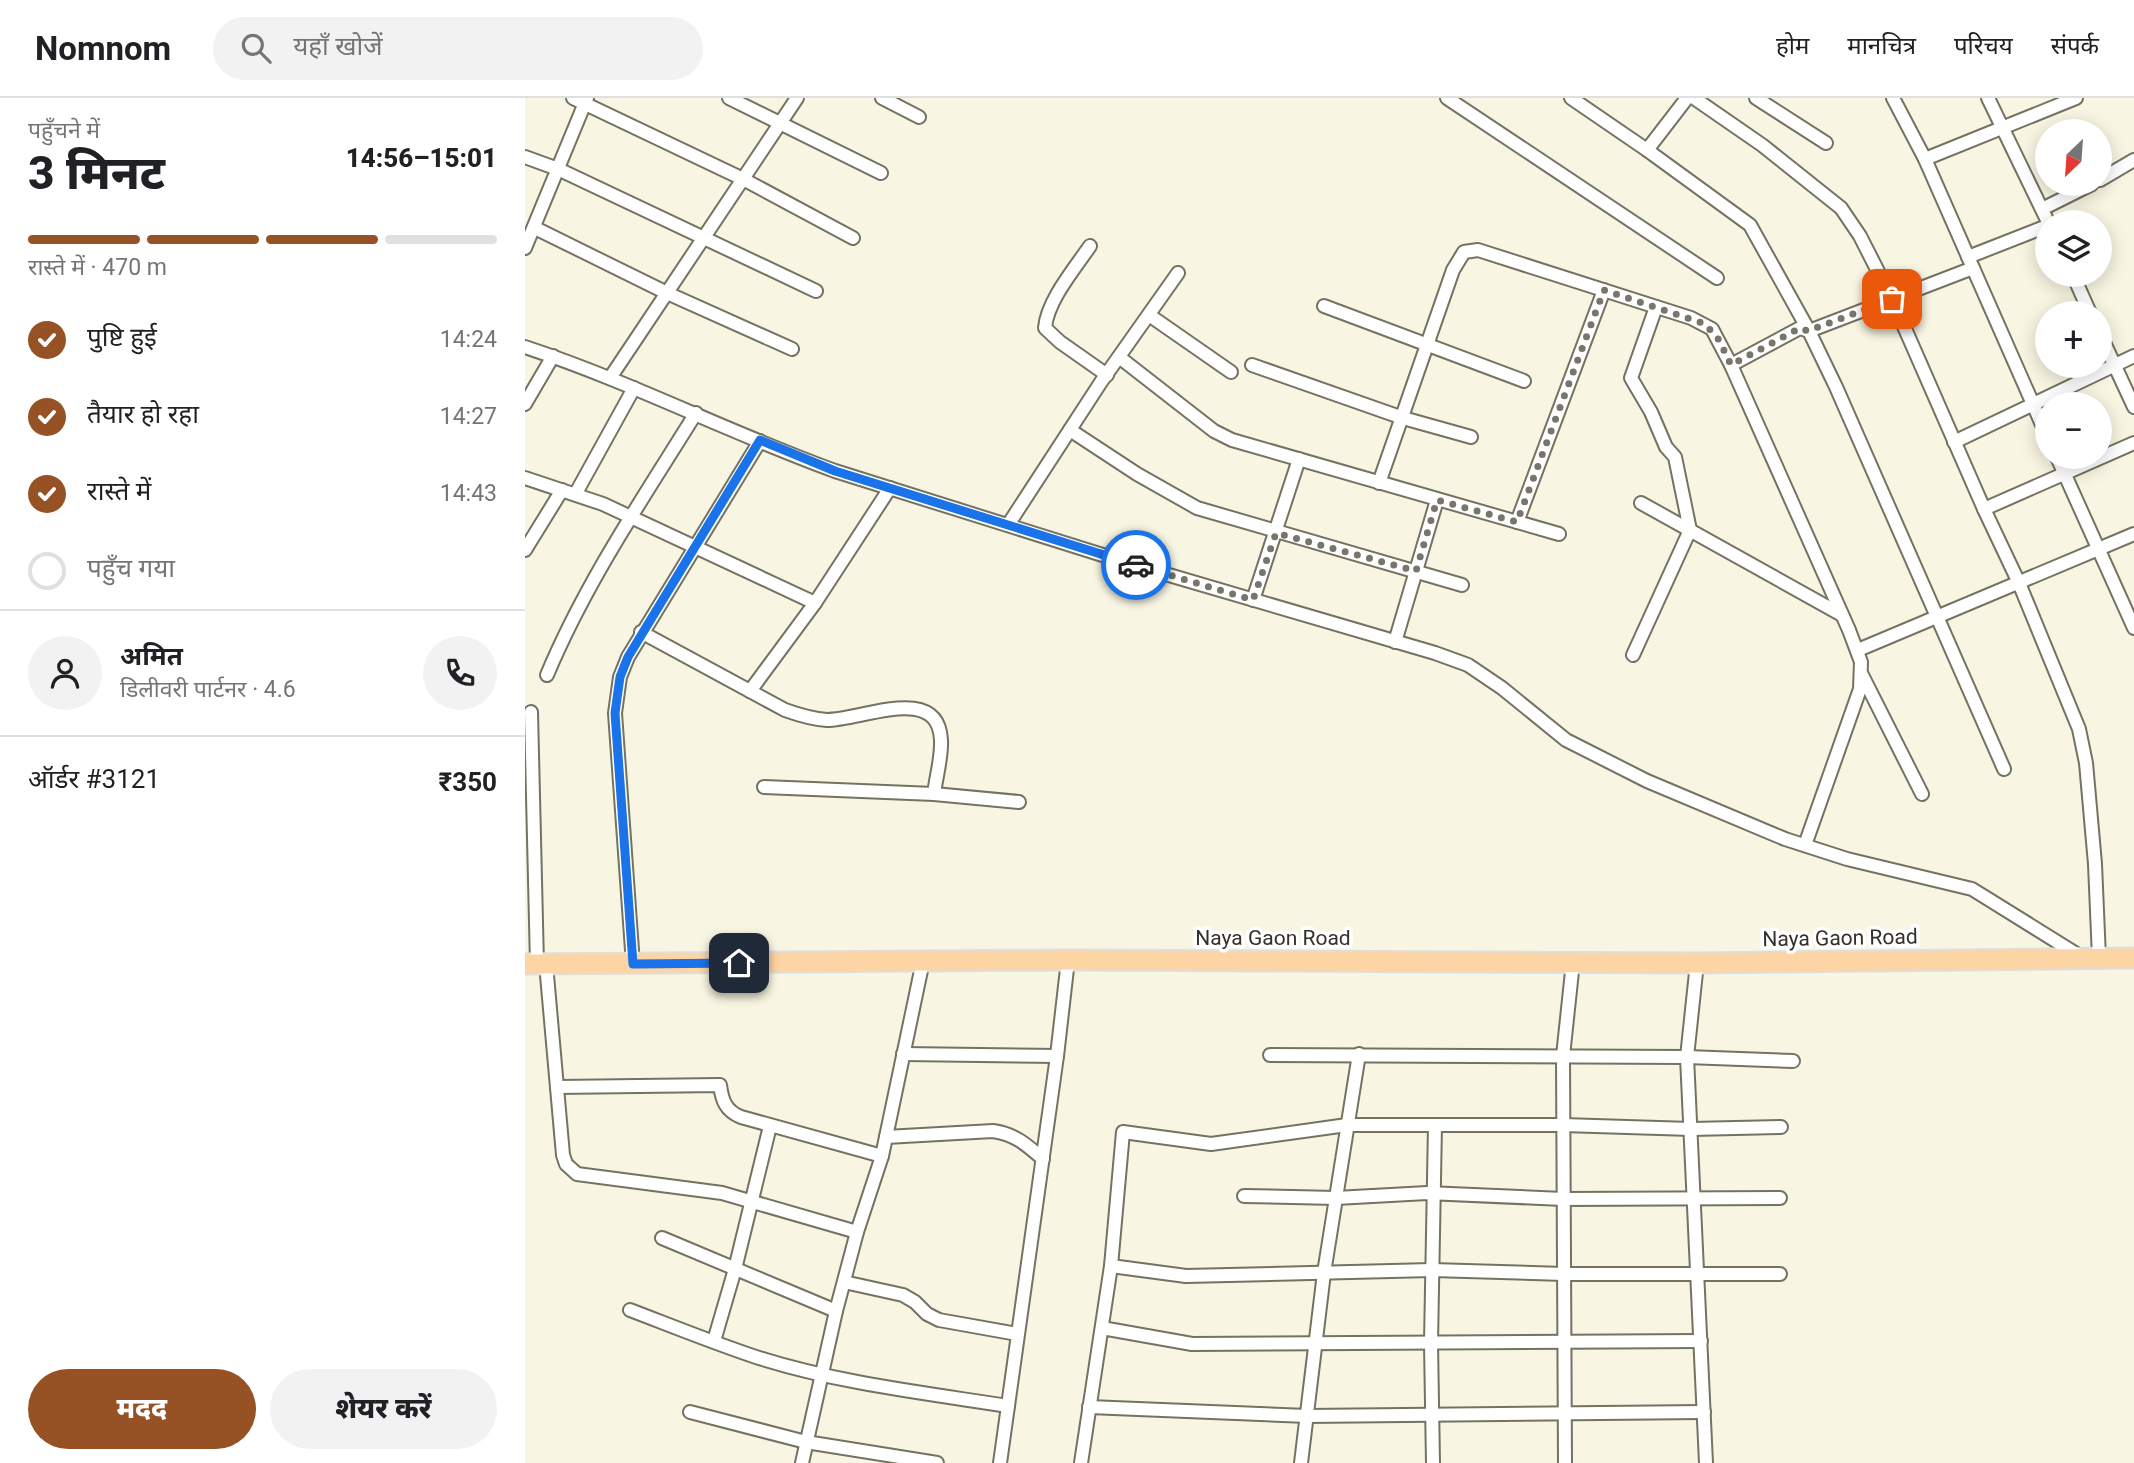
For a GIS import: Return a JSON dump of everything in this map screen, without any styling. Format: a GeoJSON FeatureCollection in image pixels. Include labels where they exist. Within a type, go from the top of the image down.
{"type":"FeatureCollection","features":[{"type":"Feature","properties":{"kind":"main road","name":"Naya Gaon Road"},"geometry":{"type":"LineString","coordinates":[[536,964],[1068,960],[1697,963],[2134,958]]}},
{"type":"Feature","properties":{"kind":"street"},"geometry":{"type":"LineString","coordinates":[[729,98],[881,173]]}},
{"type":"Feature","properties":{"kind":"street"},"geometry":{"type":"LineString","coordinates":[[610,377],[797,98]]}},
{"type":"Feature","properties":{"kind":"street"},"geometry":{"type":"LineString","coordinates":[[882,98],[919,117]]}},
{"type":"Feature","properties":{"kind":"street"},"geometry":{"type":"LineString","coordinates":[[1447,98],[1717,278]]}},
{"type":"Feature","properties":{"kind":"street"},"geometry":{"type":"LineString","coordinates":[[1571,98],[1750,225],[1836,387],[1935,618],[2004,769]]}},
{"type":"Feature","properties":{"kind":"street"},"geometry":{"type":"LineString","coordinates":[[1647,150],[1687,98]]}},
{"type":"Feature","properties":{"kind":"street"},"geometry":{"type":"LineString","coordinates":[[525,347],[610,377],[793,456],[1008,525],[1468,665],[1566,740],[1647,781],[1805,845],[1847,859],[1972,889],[2085,958],[2095,864],[2087,775],[2079,729],[2019,583],[1892,299],[1860,236],[1841,208],[1762,145],[1694,98]]}},
{"type":"Feature","properties":{"kind":"street"},"geometry":{"type":"LineString","coordinates":[[1756,98],[1826,143]]}},
{"type":"Feature","properties":{"kind":"street"},"geometry":{"type":"LineString","coordinates":[[1893,98],[1926,159],[2035,409]]}},
{"type":"Feature","properties":{"kind":"street"},"geometry":{"type":"LineString","coordinates":[[1988,98],[2042,209],[2068,196]]}},
{"type":"Feature","properties":{"kind":"street"},"geometry":{"type":"LineString","coordinates":[[1926,159],[2075,98]]}},
{"type":"Feature","properties":{"kind":"street"},"geometry":{"type":"LineString","coordinates":[[525,248],[558,169],[582,100],[743,179],[853,238]]}},
{"type":"Feature","properties":{"kind":"street"},"geometry":{"type":"LineString","coordinates":[[525,157],[558,169],[816,291]]}},
{"type":"Feature","properties":{"kind":"street"},"geometry":{"type":"LineString","coordinates":[[2112,173],[2134,160]]}},
{"type":"Feature","properties":{"kind":"street"},"geometry":{"type":"LineString","coordinates":[[535,228],[667,293],[792,349]]}},
{"type":"Feature","properties":{"kind":"street"},"geometry":{"type":"LineString","coordinates":[[1731,365],[1800,328],[1808,331],[1892,299],[2035,230]]}},
{"type":"Feature","properties":{"kind":"street"},"geometry":{"type":"LineString","coordinates":[[1090,246],[1052,305],[1045,328],[1107,375]]}},
{"type":"Feature","properties":{"kind":"street"},"geometry":{"type":"LineString","coordinates":[[1379,484],[1453,270],[1464,252],[1471,250],[1705,324],[1719,340],[1731,365],[1858,650],[1862,675],[1922,794]]}},
{"type":"Feature","properties":{"kind":"street"},"geometry":{"type":"LineString","coordinates":[[1008,525],[1119,357],[1178,274]]}},
{"type":"Feature","properties":{"kind":"street"},"geometry":{"type":"LineString","coordinates":[[1517,522],[1604,290]]}},
{"type":"Feature","properties":{"kind":"street"},"geometry":{"type":"LineString","coordinates":[[1324,306],[1524,381]]}},
{"type":"Feature","properties":{"kind":"street"},"geometry":{"type":"LineString","coordinates":[[1633,655],[1690,530],[1675,457],[1667,447],[1631,378],[1656,307]]}},
{"type":"Feature","properties":{"kind":"street"},"geometry":{"type":"LineString","coordinates":[[1149,315],[1231,372]]}},
{"type":"Feature","properties":{"kind":"street"},"geometry":{"type":"LineString","coordinates":[[525,404],[553,356]]}},
{"type":"Feature","properties":{"kind":"street"},"geometry":{"type":"LineString","coordinates":[[1954,442],[2134,356]]}},
{"type":"Feature","properties":{"kind":"street"},"geometry":{"type":"LineString","coordinates":[[1119,357],[1214,431],[1232,440],[1559,534]]}},
{"type":"Feature","properties":{"kind":"street"},"geometry":{"type":"LineString","coordinates":[[2112,361],[2134,407]]}},
{"type":"Feature","properties":{"kind":"street"},"geometry":{"type":"LineString","coordinates":[[1252,365],[1403,418],[1471,437]]}},
{"type":"Feature","properties":{"kind":"street"},"geometry":{"type":"LineString","coordinates":[[576,493],[634,388]]}},
{"type":"Feature","properties":{"kind":"street"},"geometry":{"type":"LineString","coordinates":[[547,675],[572,620],[630,517],[696,413]]}},
{"type":"Feature","properties":{"kind":"street"},"geometry":{"type":"LineString","coordinates":[[1070,430],[1137,474],[1197,508],[1462,585]]}},
{"type":"Feature","properties":{"kind":"street"},"geometry":{"type":"LineString","coordinates":[[633,964],[615,713],[620,677],[641,632],[760,440]]}},
{"type":"Feature","properties":{"kind":"street"},"geometry":{"type":"LineString","coordinates":[[1984,509],[2134,443]]}},
{"type":"Feature","properties":{"kind":"street"},"geometry":{"type":"LineString","coordinates":[[1253,600],[1299,459]]}},
{"type":"Feature","properties":{"kind":"street"},"geometry":{"type":"LineString","coordinates":[[2063,469],[2134,628]]}},
{"type":"Feature","properties":{"kind":"street"},"geometry":{"type":"LineString","coordinates":[[525,478],[576,493],[815,603]]}},
{"type":"Feature","properties":{"kind":"street"},"geometry":{"type":"LineString","coordinates":[[750,691],[815,603],[890,488]]}},
{"type":"Feature","properties":{"kind":"street"},"geometry":{"type":"LineString","coordinates":[[525,550],[562,490]]}},
{"type":"Feature","properties":{"kind":"street"},"geometry":{"type":"LineString","coordinates":[[1395,642],[1437,500]]}},
{"type":"Feature","properties":{"kind":"street"},"geometry":{"type":"LineString","coordinates":[[1641,503],[1842,615]]}},
{"type":"Feature","properties":{"kind":"street"},"geometry":{"type":"LineString","coordinates":[[1858,650],[2134,534]]}},
{"type":"Feature","properties":{"kind":"street"},"geometry":{"type":"LineString","coordinates":[[641,632],[785,710],[808,718],[828,720],[911,708],[927,712],[937,722],[941,741],[934,794]]}},
{"type":"Feature","properties":{"kind":"street"},"geometry":{"type":"LineString","coordinates":[[1805,845],[1855,706],[1862,675]]}},
{"type":"Feature","properties":{"kind":"street"},"geometry":{"type":"LineString","coordinates":[[531,712],[536,964],[557,1087],[566,1164],[577,1174],[722,1193],[857,1232]]}},
{"type":"Feature","properties":{"kind":"street"},"geometry":{"type":"LineString","coordinates":[[764,788],[934,794],[1019,802]]}},
{"type":"Feature","properties":{"kind":"street"},"geometry":{"type":"LineString","coordinates":[[1000,1463],[1058,1056],[1068,960]]}},
{"type":"Feature","properties":{"kind":"street"},"geometry":{"type":"LineString","coordinates":[[802,1463],[836,1311],[857,1232],[882,1156],[923,961]]}},
{"type":"Feature","properties":{"kind":"street"},"geometry":{"type":"LineString","coordinates":[[1565,1463],[1563,1056],[1573,962]]}},
{"type":"Feature","properties":{"kind":"street"},"geometry":{"type":"LineString","coordinates":[[1697,963],[1687,1057],[1706,1463]]}},
{"type":"Feature","properties":{"kind":"street"},"geometry":{"type":"LineString","coordinates":[[903,1054],[1058,1056]]}},
{"type":"Feature","properties":{"kind":"street"},"geometry":{"type":"LineString","coordinates":[[1270,1055],[1687,1057],[1793,1061]]}},
{"type":"Feature","properties":{"kind":"street"},"geometry":{"type":"LineString","coordinates":[[1301,1463],[1324,1273],[1359,1055]]}},
{"type":"Feature","properties":{"kind":"street"},"geometry":{"type":"LineString","coordinates":[[557,1087],[720,1085],[728,1110],[741,1117],[882,1156]]}},
{"type":"Feature","properties":{"kind":"street"},"geometry":{"type":"LineString","coordinates":[[1081,1463],[1111,1266],[1123,1132],[1211,1144],[1347,1125],[1563,1125],[1691,1129],[1781,1127]]}},
{"type":"Feature","properties":{"kind":"street"},"geometry":{"type":"LineString","coordinates":[[1433,1463],[1431,1343],[1435,1125]]}},
{"type":"Feature","properties":{"kind":"street"},"geometry":{"type":"LineString","coordinates":[[714,1341],[735,1269],[770,1126]]}},
{"type":"Feature","properties":{"kind":"street"},"geometry":{"type":"LineString","coordinates":[[886,1137],[993,1131],[1005,1133],[1024,1143],[1043,1159]]}},
{"type":"Feature","properties":{"kind":"street"},"geometry":{"type":"LineString","coordinates":[[1244,1196],[1336,1198],[1433,1194],[1563,1199],[1780,1198]]}},
{"type":"Feature","properties":{"kind":"street"},"geometry":{"type":"LineString","coordinates":[[662,1238],[836,1311]]}},
{"type":"Feature","properties":{"kind":"street"},"geometry":{"type":"LineString","coordinates":[[1111,1266],[1187,1276],[1432,1270],[1564,1275],[1780,1274]]}},
{"type":"Feature","properties":{"kind":"street"},"geometry":{"type":"LineString","coordinates":[[844,1282],[903,1294],[926,1314],[939,1320],[1017,1334]]}},
{"type":"Feature","properties":{"kind":"street"},"geometry":{"type":"LineString","coordinates":[[630,1310],[757,1357],[821,1374],[1008,1406]]}},
{"type":"Feature","properties":{"kind":"street"},"geometry":{"type":"LineString","coordinates":[[1101,1328],[1192,1344],[1700,1341]]}},
{"type":"Feature","properties":{"kind":"street"},"geometry":{"type":"LineString","coordinates":[[1089,1407],[1307,1416],[1704,1412]]}},
{"type":"Feature","properties":{"kind":"street"},"geometry":{"type":"LineString","coordinates":[[691,1412],[806,1442],[937,1463]]}},
{"type":"Feature","properties":{"kind":"way so far"},"geometry":{"type":"LineString","coordinates":[[1136,565],[1253,600],[1276,533],[1416,571],[1437,500],[1517,522],[1604,290],[1705,324],[1719,340],[1731,365],[1800,328],[1808,331],[1892,299]]}},
{"type":"Feature","properties":{"kind":"route"},"geometry":{"type":"LineString","coordinates":[[739,963],[633,964],[615,713],[620,677],[641,632],[760,440],[793,456],[835,471],[1136,565]]}}]}
